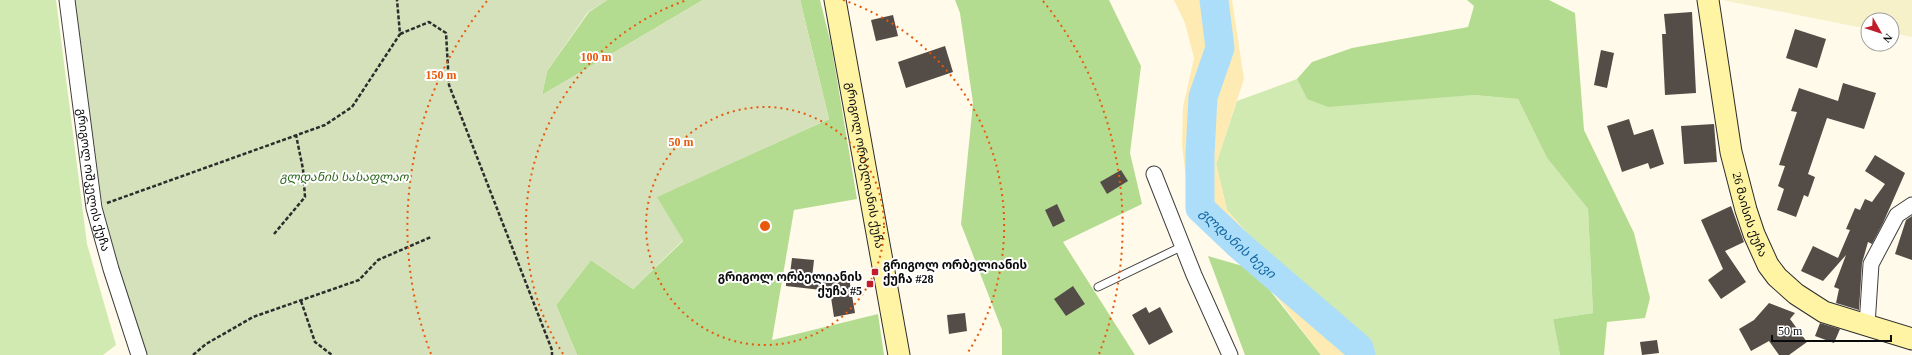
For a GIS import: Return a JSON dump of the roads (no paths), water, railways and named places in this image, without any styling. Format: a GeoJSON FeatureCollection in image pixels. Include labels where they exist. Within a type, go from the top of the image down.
{"type":"FeatureCollection","features":[{"type":"Feature","properties":{"kind":"street","name":"გრიგოლ ოშკელის ქუჩა"},"geometry":{"type":"LineString","coordinates":[[67,0],[94,208],[111,269],[139,355]]}},
{"type":"Feature","properties":{"kind":"street","name":"გრიგოლ ორბელიანის ქუჩა"},"geometry":{"type":"LineString","coordinates":[[835,0],[899,355]]}},
{"type":"Feature","properties":{"kind":"street","name":"26 მაისის ქუჩა"},"geometry":{"type":"LineString","coordinates":[[1708,0],[1731,152],[1746,210],[1761,252],[1777,277],[1812,306],[1834,316],[1912,339]]}},
{"type":"Feature","properties":{"kind":"street"},"geometry":{"type":"LineString","coordinates":[[1154,174],[1230,355]]}},
{"type":"Feature","properties":{"kind":"street"},"geometry":{"type":"LineString","coordinates":[[1868,325],[1871,264],[1898,215],[1912,205]]}},
{"type":"Feature","properties":{"kind":"lane"},"geometry":{"type":"LineString","coordinates":[[1098,287],[1183,246]]}},
{"type":"Feature","properties":{"kind":"waterway","name":"გლდანის ხევი"},"geometry":{"type":"LineString","coordinates":[[1214,0],[1220,48],[1203,97],[1200,154],[1200,208],[1239,245],[1359,348],[1361,355]]}},
{"type":"Feature","properties":{"kind":"place","name":"გრიგოლ ორბელიანის ქუჩა #28"},"geometry":{"type":"Point","coordinates":[875,272]}},
{"type":"Feature","properties":{"kind":"place","name":"გრიგოლ ორბელიანის ქუჩა #5"},"geometry":{"type":"Point","coordinates":[870,284]}},
{"type":"Feature","properties":{"kind":"park label","name":"გლდანის სასაფლაო"},"geometry":{"type":"Point","coordinates":[344,177]}}]}
